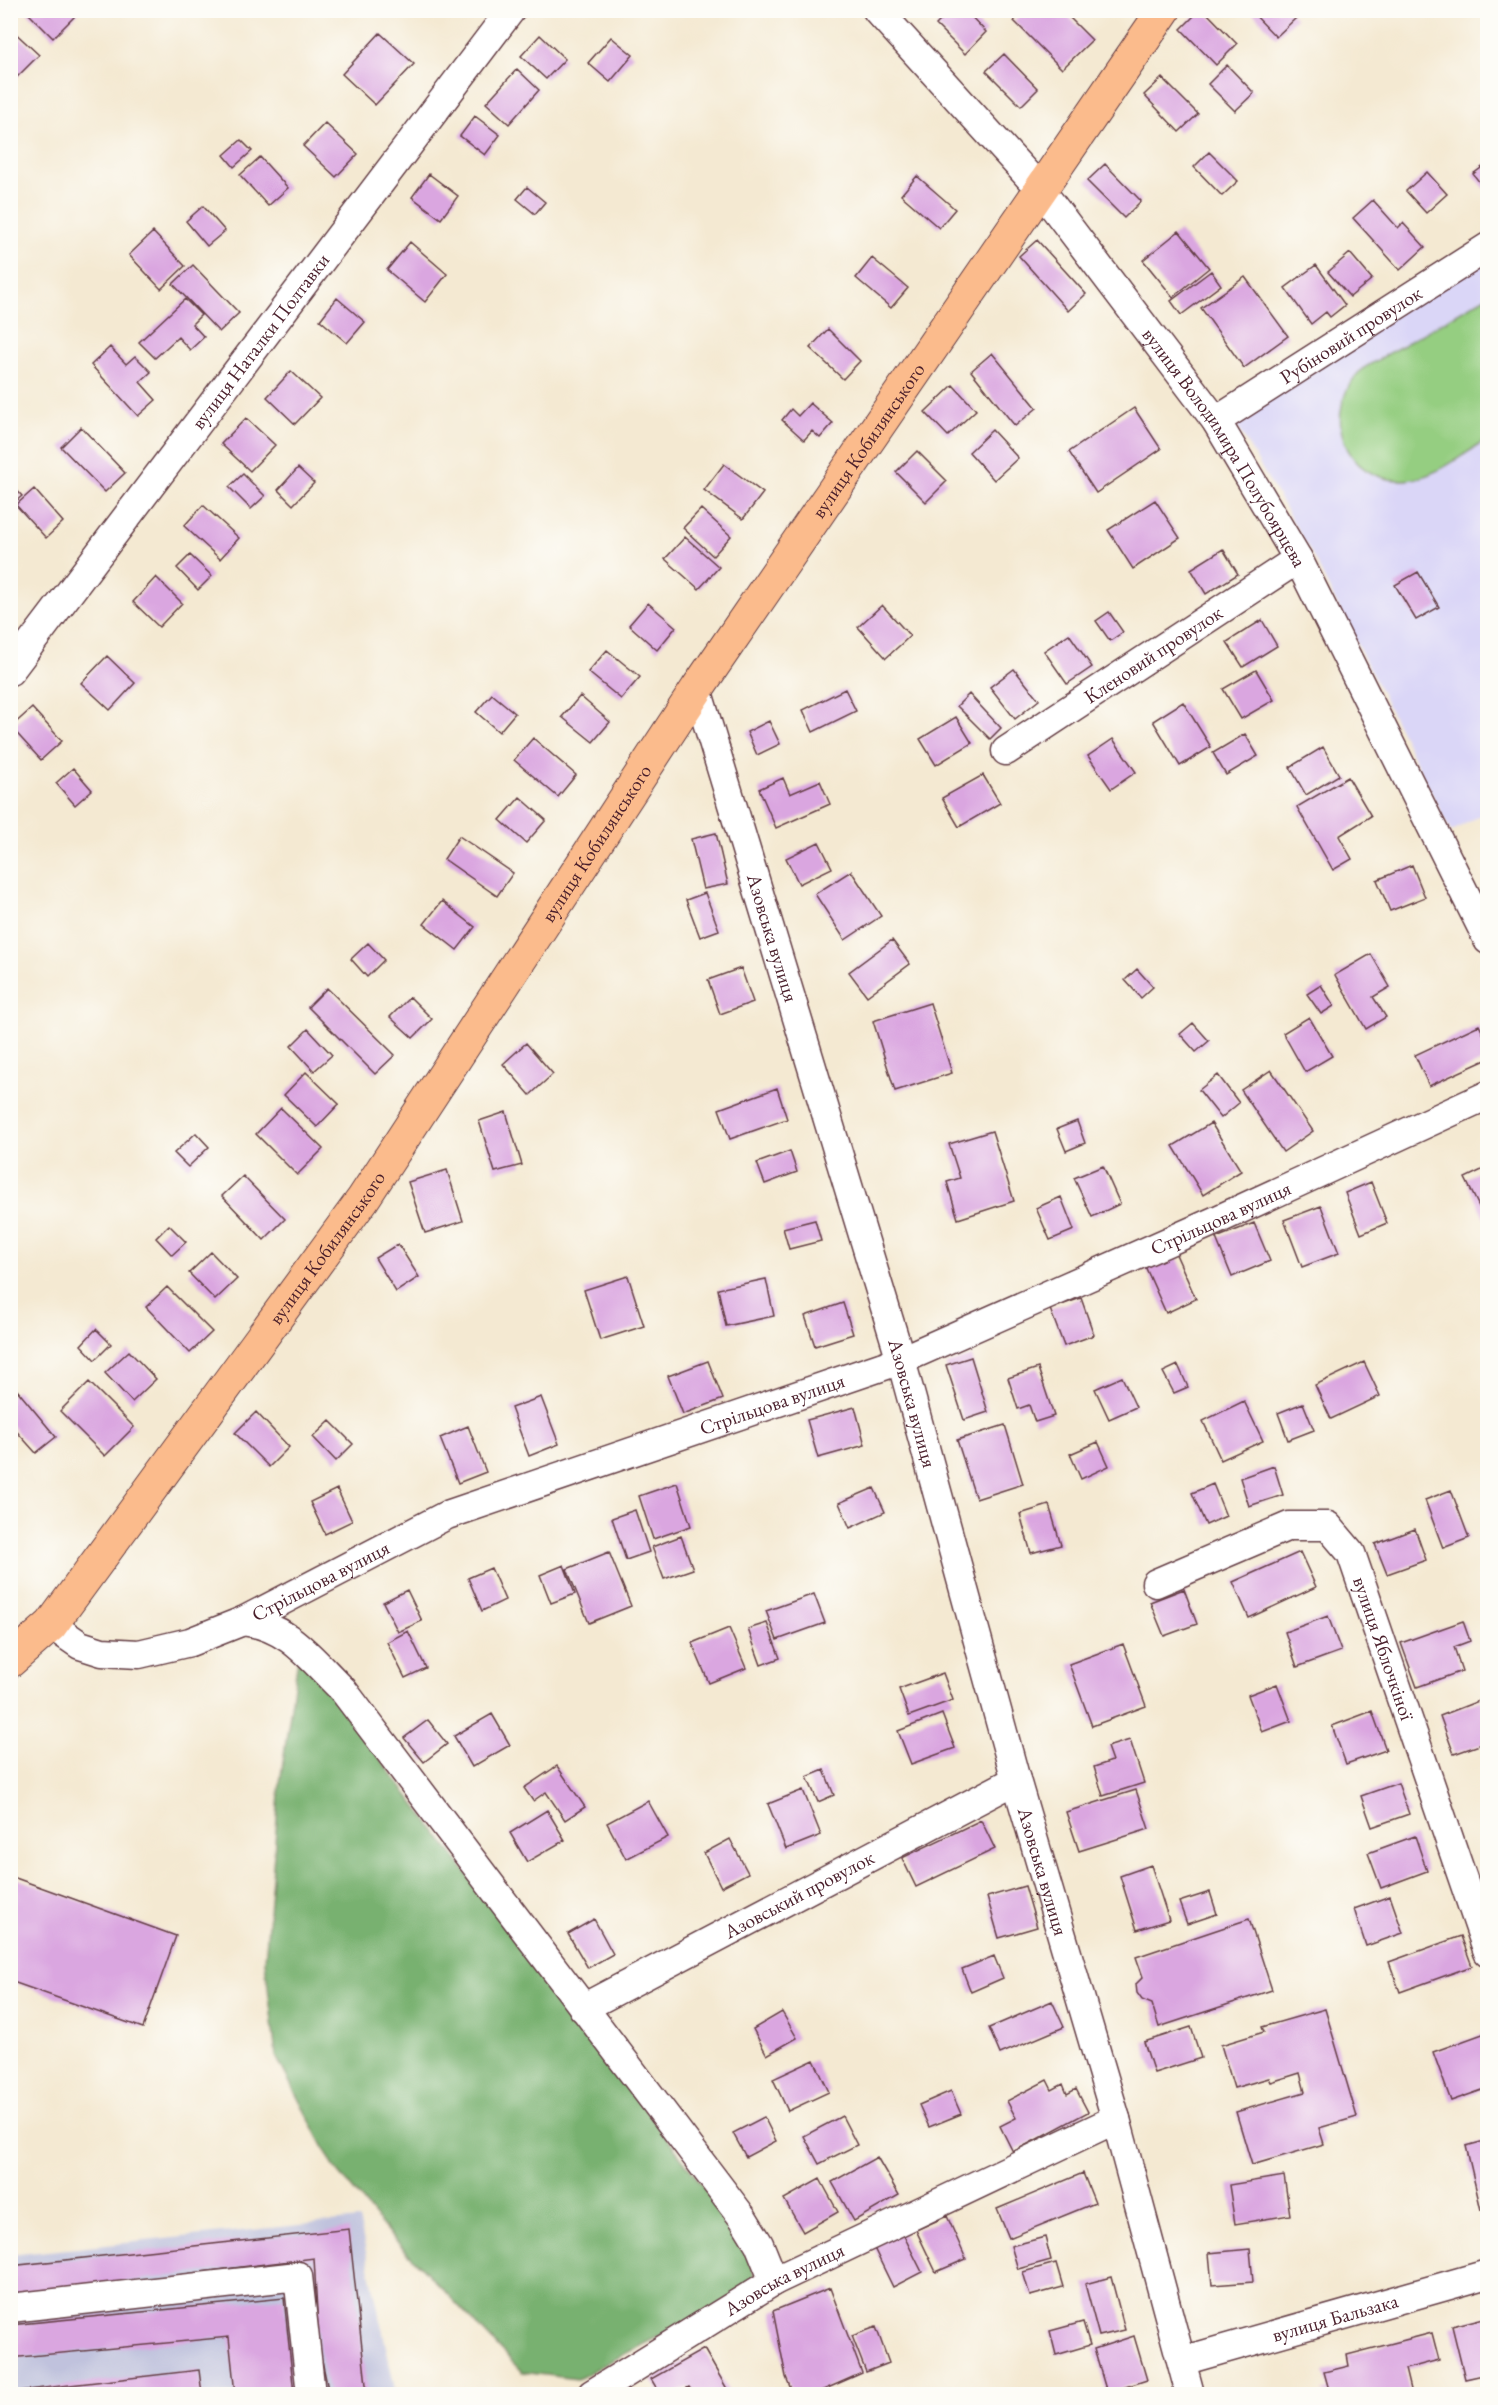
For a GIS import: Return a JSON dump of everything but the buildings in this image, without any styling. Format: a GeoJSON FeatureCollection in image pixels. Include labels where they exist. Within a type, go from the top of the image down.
{"type":"FeatureCollection","features":[{"type":"Feature","properties":{"kind":"main road","name":"вулиця Кобилянського"},"geometry":{"type":"LineString","coordinates":[[10,1661],[51,1625],[363,1199],[697,689],[1164,10]]}},
{"type":"Feature","properties":{"kind":"street","name":"вулиця Наталки Полтавки"},"geometry":{"type":"LineString","coordinates":[[10,671],[511,10]]}},
{"type":"Feature","properties":{"kind":"street","name":"вулиця Володимира Полубоярцева"},"geometry":{"type":"LineString","coordinates":[[877,10],[1040,189],[1216,421],[1298,559],[1488,940]]}},
{"type":"Feature","properties":{"kind":"street","name":"Рубіновий провулок"},"geometry":{"type":"LineString","coordinates":[[1216,421],[1488,248]]}},
{"type":"Feature","properties":{"kind":"street","name":"Кленовий провулок"},"geometry":{"type":"LineString","coordinates":[[1006,751],[1298,559]]}},
{"type":"Feature","properties":{"kind":"street","name":"Азовська вулиця"},"geometry":{"type":"LineString","coordinates":[[697,689],[902,1360],[1016,1780],[1116,2119],[1190,2394]]}},
{"type":"Feature","properties":{"kind":"street","name":"Стрільцова вулиця"},"geometry":{"type":"LineString","coordinates":[[51,1625],[80,1646],[102,1653],[139,1654],[190,1642],[243,1621],[447,1515],[902,1360],[1217,1220],[1488,1095]]}},
{"type":"Feature","properties":{"kind":"street","name":"вулиця Яблочкіної"},"geometry":{"type":"LineString","coordinates":[[1156,1583],[1289,1526],[1328,1526],[1351,1553],[1488,1952]]}},
{"type":"Feature","properties":{"kind":"street"},"geometry":{"type":"LineString","coordinates":[[243,1621],[265,1623],[282,1632],[343,1690],[743,2218],[759,2244],[774,2281]]}},
{"type":"Feature","properties":{"kind":"street","name":"Азовський провулок"},"geometry":{"type":"LineString","coordinates":[[583,2008],[1016,1780]]}},
{"type":"Feature","properties":{"kind":"street","name":"Азовська вулиця"},"geometry":{"type":"LineString","coordinates":[[591,2394],[774,2281],[1116,2119]]}},
{"type":"Feature","properties":{"kind":"street","name":"вулиця Бальзака"},"geometry":{"type":"LineString","coordinates":[[1182,2361],[1488,2274]]}},
{"type":"Feature","properties":{"kind":"street"},"geometry":{"type":"LineString","coordinates":[[10,2308],[298,2276],[311,2394]]}},
{"type":"Feature","properties":{"kind":"shaded area"},"geometry":{"type":"Polygon","coordinates":[[[1487,256],[1487,811],[1451,832],[1313,556],[1233,419],[1487,256]]]}},
{"type":"Feature","properties":{"kind":"shaded area"},"geometry":{"type":"Polygon","coordinates":[[[359,2219],[396,2394],[11,2394],[10,2255],[359,2219]]]}},
{"type":"Feature","properties":{"kind":"green space"},"geometry":{"type":"Polygon","coordinates":[[[1487,296],[1487,440],[1437,471],[1416,479],[1383,478],[1366,470],[1353,457],[1344,441],[1341,423],[1342,404],[1349,386],[1362,369],[1487,296]]]}},
{"type":"Feature","properties":{"kind":"green space"},"geometry":{"type":"Polygon","coordinates":[[[299,1651],[734,2227],[750,2254],[757,2285],[577,2379],[522,2372],[387,2231],[333,2165],[276,2056],[265,1961],[280,1783],[299,1651]]]}}]}
